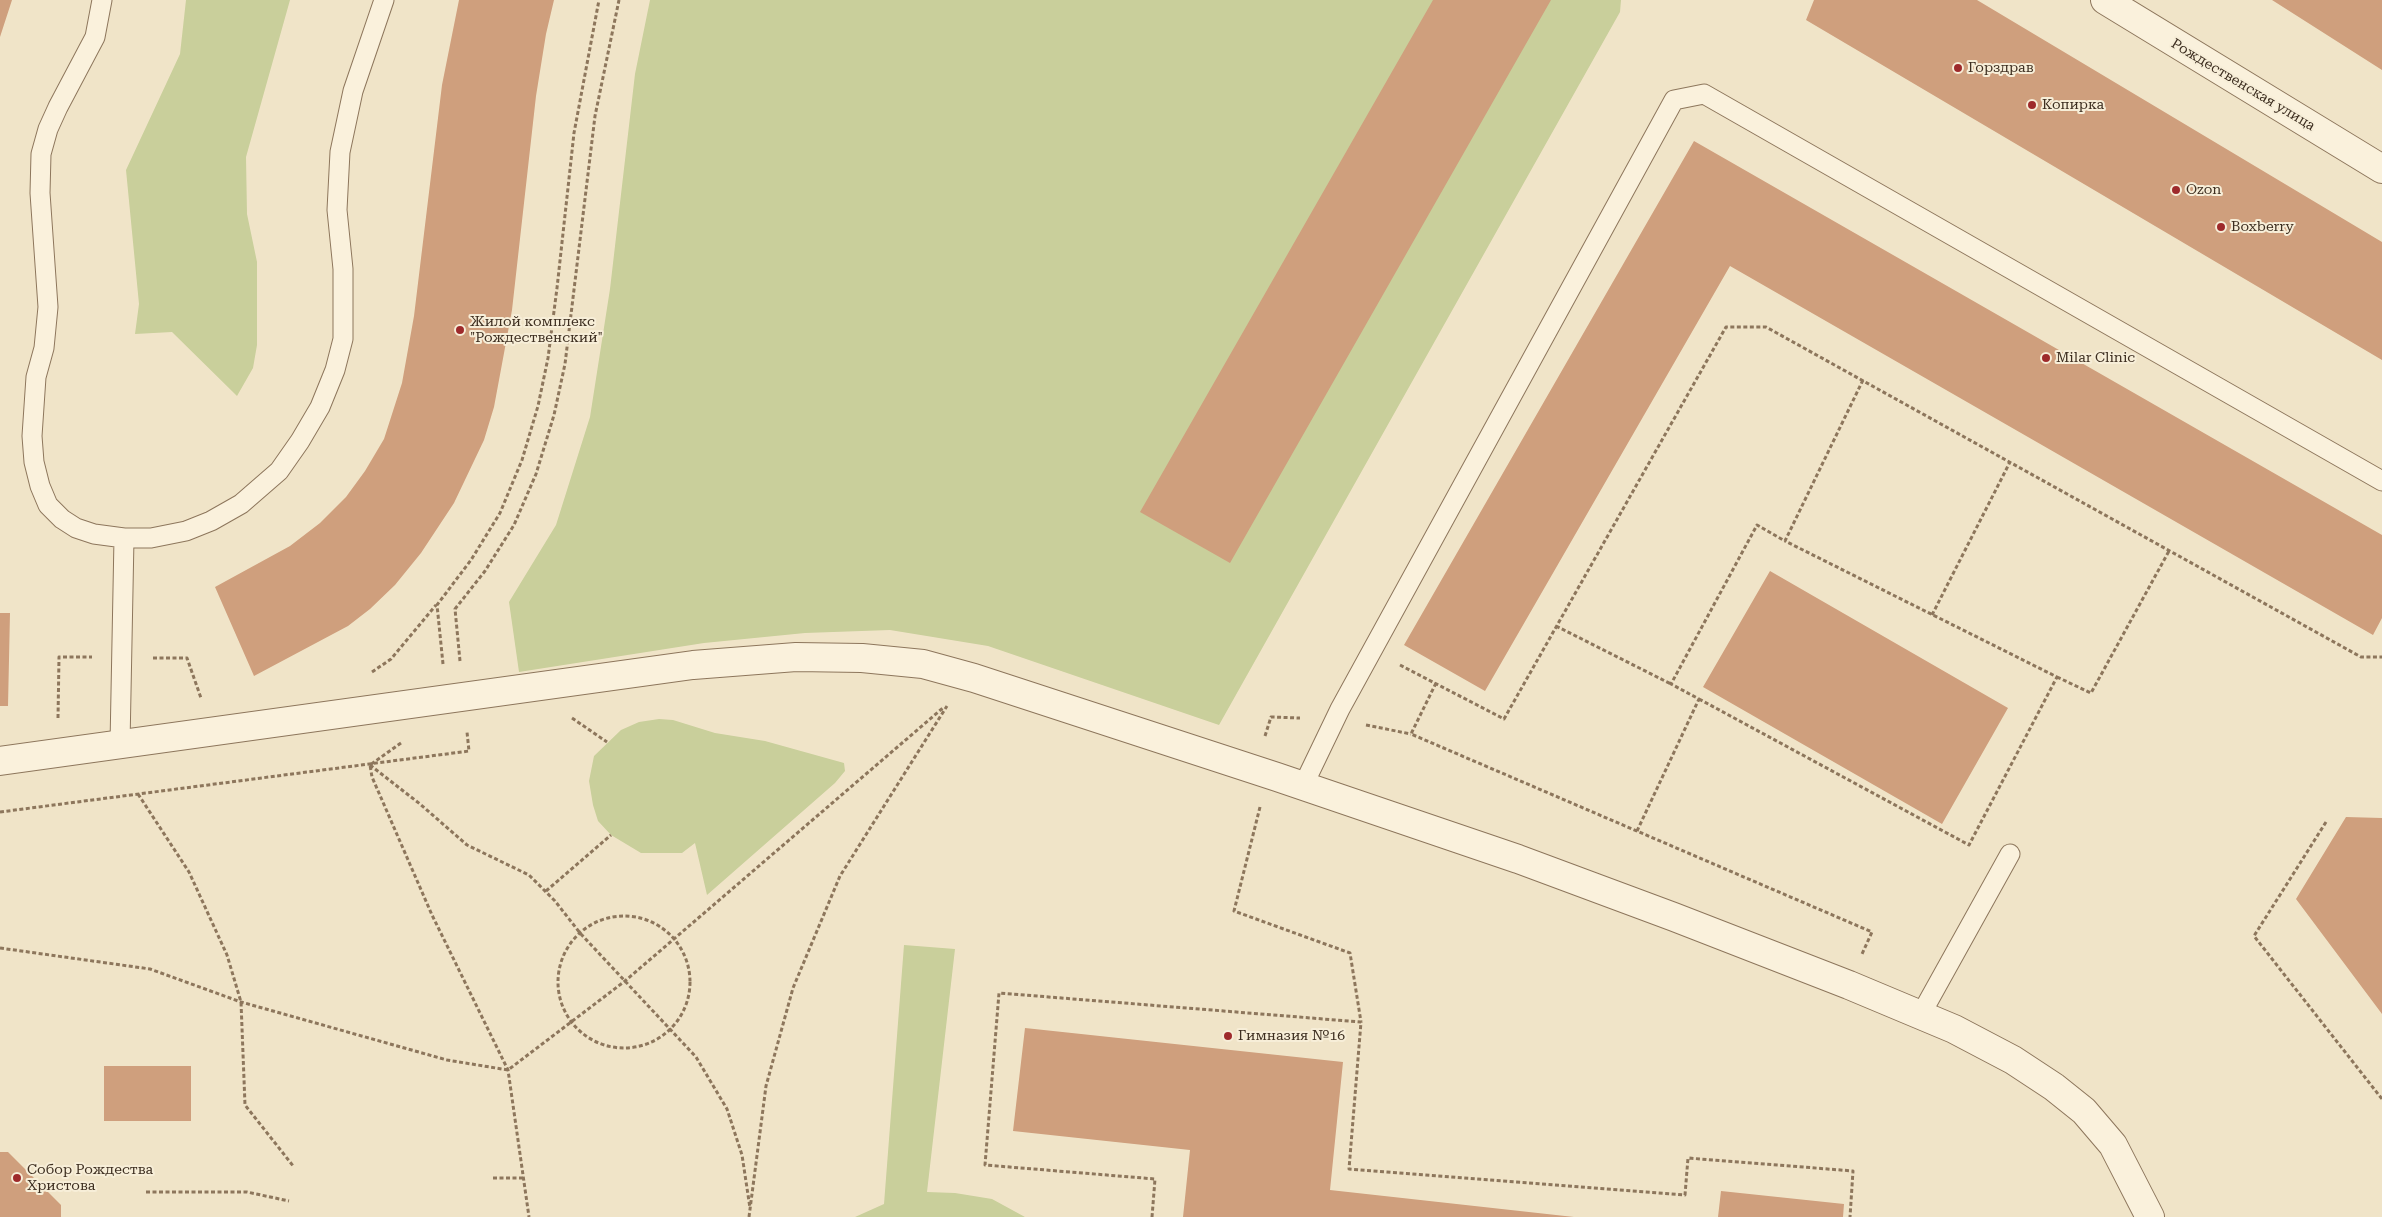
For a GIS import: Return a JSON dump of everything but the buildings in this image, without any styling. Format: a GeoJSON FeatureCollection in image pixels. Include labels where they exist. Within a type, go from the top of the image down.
{"type":"FeatureCollection","features":[{"type":"Feature","properties":{"kind":"street","name":"Рождественская улица"},"geometry":{"type":"LineString","coordinates":[[2105,0],[2382,169]]}},
{"type":"Feature","properties":{"kind":"street"},"geometry":{"type":"LineString","coordinates":[[0,761],[693,665],[786,658],[862,658],[923,664],[974,678],[1518,859],[1674,917],[1954,1029],[2013,1060],[2054,1087],[2084,1111],[2113,1146],[2150,1217]]}},
{"type":"Feature","properties":{"kind":"lane"},"geometry":{"type":"LineString","coordinates":[[102,0],[95,37],[48,129],[42,154],[40,193],[48,307],[45,340],[36,385],[32,436],[38,478],[48,505],[62,519],[76,528],[94,534],[124,538],[151,538],[186,531],[211,521],[241,504],[279,471],[320,407],[335,370],[343,339],[343,269],[337,210],[340,152],[353,91],[384,0]]}},
{"type":"Feature","properties":{"kind":"lane"},"geometry":{"type":"LineString","coordinates":[[1303,786],[1340,709],[1674,100],[1704,94],[2382,481]]}},
{"type":"Feature","properties":{"kind":"lane"},"geometry":{"type":"LineString","coordinates":[[120,744],[124,538]]}},
{"type":"Feature","properties":{"kind":"lane"},"geometry":{"type":"LineString","coordinates":[[1920,1016],[2010,854]]}},
{"type":"Feature","properties":{"kind":"path"},"geometry":{"type":"LineString","coordinates":[[369,674],[390,659],[472,560],[500,513],[522,460],[538,406],[548,358],[574,133],[599,0]]}},
{"type":"Feature","properties":{"kind":"path"},"geometry":{"type":"LineString","coordinates":[[477,730],[450,733],[455,697],[455,609],[485,571],[514,525],[536,474],[554,415],[566,364],[595,116],[619,0]]}},
{"type":"Feature","properties":{"kind":"path"},"geometry":{"type":"LineString","coordinates":[[1396,663],[1504,719],[1726,327],[1766,326],[2361,657],[2382,657]]}},
{"type":"Feature","properties":{"kind":"path"},"geometry":{"type":"LineString","coordinates":[[1785,541],[1863,380]]}},
{"type":"Feature","properties":{"kind":"path"},"geometry":{"type":"LineString","coordinates":[[1932,615],[2010,462]]}},
{"type":"Feature","properties":{"kind":"path"},"geometry":{"type":"LineString","coordinates":[[1671,684],[1757,525],[1932,615],[2091,693],[2169,550]]}},
{"type":"Feature","properties":{"kind":"path"},"geometry":{"type":"LineString","coordinates":[[437,604],[455,697]]}},
{"type":"Feature","properties":{"kind":"path"},"geometry":{"type":"LineString","coordinates":[[1556,626],[1671,684],[1969,845],[2057,677]]}},
{"type":"Feature","properties":{"kind":"path"},"geometry":{"type":"LineString","coordinates":[[58,721],[59,657],[187,658],[204,706]]}},
{"type":"Feature","properties":{"kind":"path"},"geometry":{"type":"LineString","coordinates":[[1436,683],[1411,734],[1872,932]]}},
{"type":"Feature","properties":{"kind":"path"},"geometry":{"type":"LineString","coordinates":[[1637,831],[1699,699]]}},
{"type":"Feature","properties":{"kind":"path"},"geometry":{"type":"LineString","coordinates":[[0,948],[150,969],[241,1002],[447,1060],[508,1070],[625,981],[950,702],[840,876],[792,988],[766,1086],[749,1217]]}},
{"type":"Feature","properties":{"kind":"path"},"geometry":{"type":"LineString","coordinates":[[578,715],[569,716],[607,742]]}},
{"type":"Feature","properties":{"kind":"path"},"geometry":{"type":"LineString","coordinates":[[0,812],[469,751],[467,731]]}},
{"type":"Feature","properties":{"kind":"path"},"geometry":{"type":"LineString","coordinates":[[370,765],[406,739],[396,740]]}},
{"type":"Feature","properties":{"kind":"path"},"geometry":{"type":"LineString","coordinates":[[370,765],[420,804],[467,845],[529,875],[546,891],[580,933],[696,1057],[727,1109],[742,1155],[750,1208]]}},
{"type":"Feature","properties":{"kind":"path"},"geometry":{"type":"LineString","coordinates":[[370,765],[372,777],[432,915],[508,1070],[511,1100],[525,1178],[529,1217]]}},
{"type":"Feature","properties":{"kind":"path"},"geometry":{"type":"LineString","coordinates":[[138,794],[189,872],[227,955],[241,1002],[245,1104],[294,1167]]}},
{"type":"Feature","properties":{"kind":"path"},"geometry":{"type":"LineString","coordinates":[[1260,803],[1234,910],[1350,953],[1361,1022],[1349,1169],[1685,1195],[1688,1158],[1853,1172],[1850,1217]]}},
{"type":"Feature","properties":{"kind":"path"},"geometry":{"type":"LineString","coordinates":[[2326,822],[2254,936],[2382,1099]]}},
{"type":"Feature","properties":{"kind":"path"},"geometry":{"type":"LineString","coordinates":[[546,891],[612,835]]}},
{"type":"Feature","properties":{"kind":"path"},"geometry":{"type":"LineString","coordinates":[[615,917],[636,917],[657,925],[673,938],[685,957],[690,978],[688,999],[679,1019],[669,1029],[646,1044],[625,1048],[604,1045],[585,1036],[570,1021],[561,1004],[558,985],[560,966],[567,947],[580,933],[596,922],[615,917]]}},
{"type":"Feature","properties":{"kind":"path"},"geometry":{"type":"LineString","coordinates":[[1152,1217],[1155,1179],[985,1165],[999,993],[1361,1022]]}},
{"type":"Feature","properties":{"kind":"path"},"geometry":{"type":"LineString","coordinates":[[493,1178],[525,1178]]}},
{"type":"Feature","properties":{"kind":"path"},"geometry":{"type":"LineString","coordinates":[[146,1192],[247,1192],[288,1201]]}},
{"type":"Feature","properties":{"kind":"green space"},"geometry":{"type":"Polygon","coordinates":[[[186,0],[290,0],[246,157],[247,214],[257,262],[257,345],[253,368],[237,396],[172,332],[135,334],[139,304],[126,170],[180,54],[186,0]]]}},
{"type":"Feature","properties":{"kind":"green space"},"geometry":{"type":"Polygon","coordinates":[[[650,0],[1621,0],[1620,12],[1219,725],[988,646],[890,630],[805,633],[704,643],[519,672],[509,602],[556,525],[590,417],[610,289],[635,74],[650,0]]]}},
{"type":"Feature","properties":{"kind":"green space"},"geometry":{"type":"Polygon","coordinates":[[[659,719],[673,720],[715,733],[765,741],[844,763],[845,771],[835,783],[707,895],[695,843],[682,853],[641,853],[611,835],[598,821],[593,805],[589,781],[594,756],[621,730],[639,722],[659,719]]]}},
{"type":"Feature","properties":{"kind":"green space"},"geometry":{"type":"Polygon","coordinates":[[[904,945],[955,949],[927,1192],[955,1193],[992,1199],[1025,1217],[855,1217],[884,1204],[904,945]]]}},
{"type":"Feature","properties":{"kind":"place","name":"Горздрав"},"geometry":{"type":"Point","coordinates":[1958,68]}},
{"type":"Feature","properties":{"kind":"place","name":"Копирка"},"geometry":{"type":"Point","coordinates":[2032,105]}},
{"type":"Feature","properties":{"kind":"place","name":"Ozon"},"geometry":{"type":"Point","coordinates":[2176,190]}},
{"type":"Feature","properties":{"kind":"place","name":"Boxberry"},"geometry":{"type":"Point","coordinates":[2221,227]}},
{"type":"Feature","properties":{"kind":"place","name":"Жилой комплекс \"Рождественский\""},"geometry":{"type":"Point","coordinates":[460,330]}},
{"type":"Feature","properties":{"kind":"place","name":"Milar Clinic"},"geometry":{"type":"Point","coordinates":[2046,358]}},
{"type":"Feature","properties":{"kind":"place","name":"Гимназия №16"},"geometry":{"type":"Point","coordinates":[1228,1036]}},
{"type":"Feature","properties":{"kind":"place","name":"Собор Рождества Христова"},"geometry":{"type":"Point","coordinates":[17,1178]}}]}
